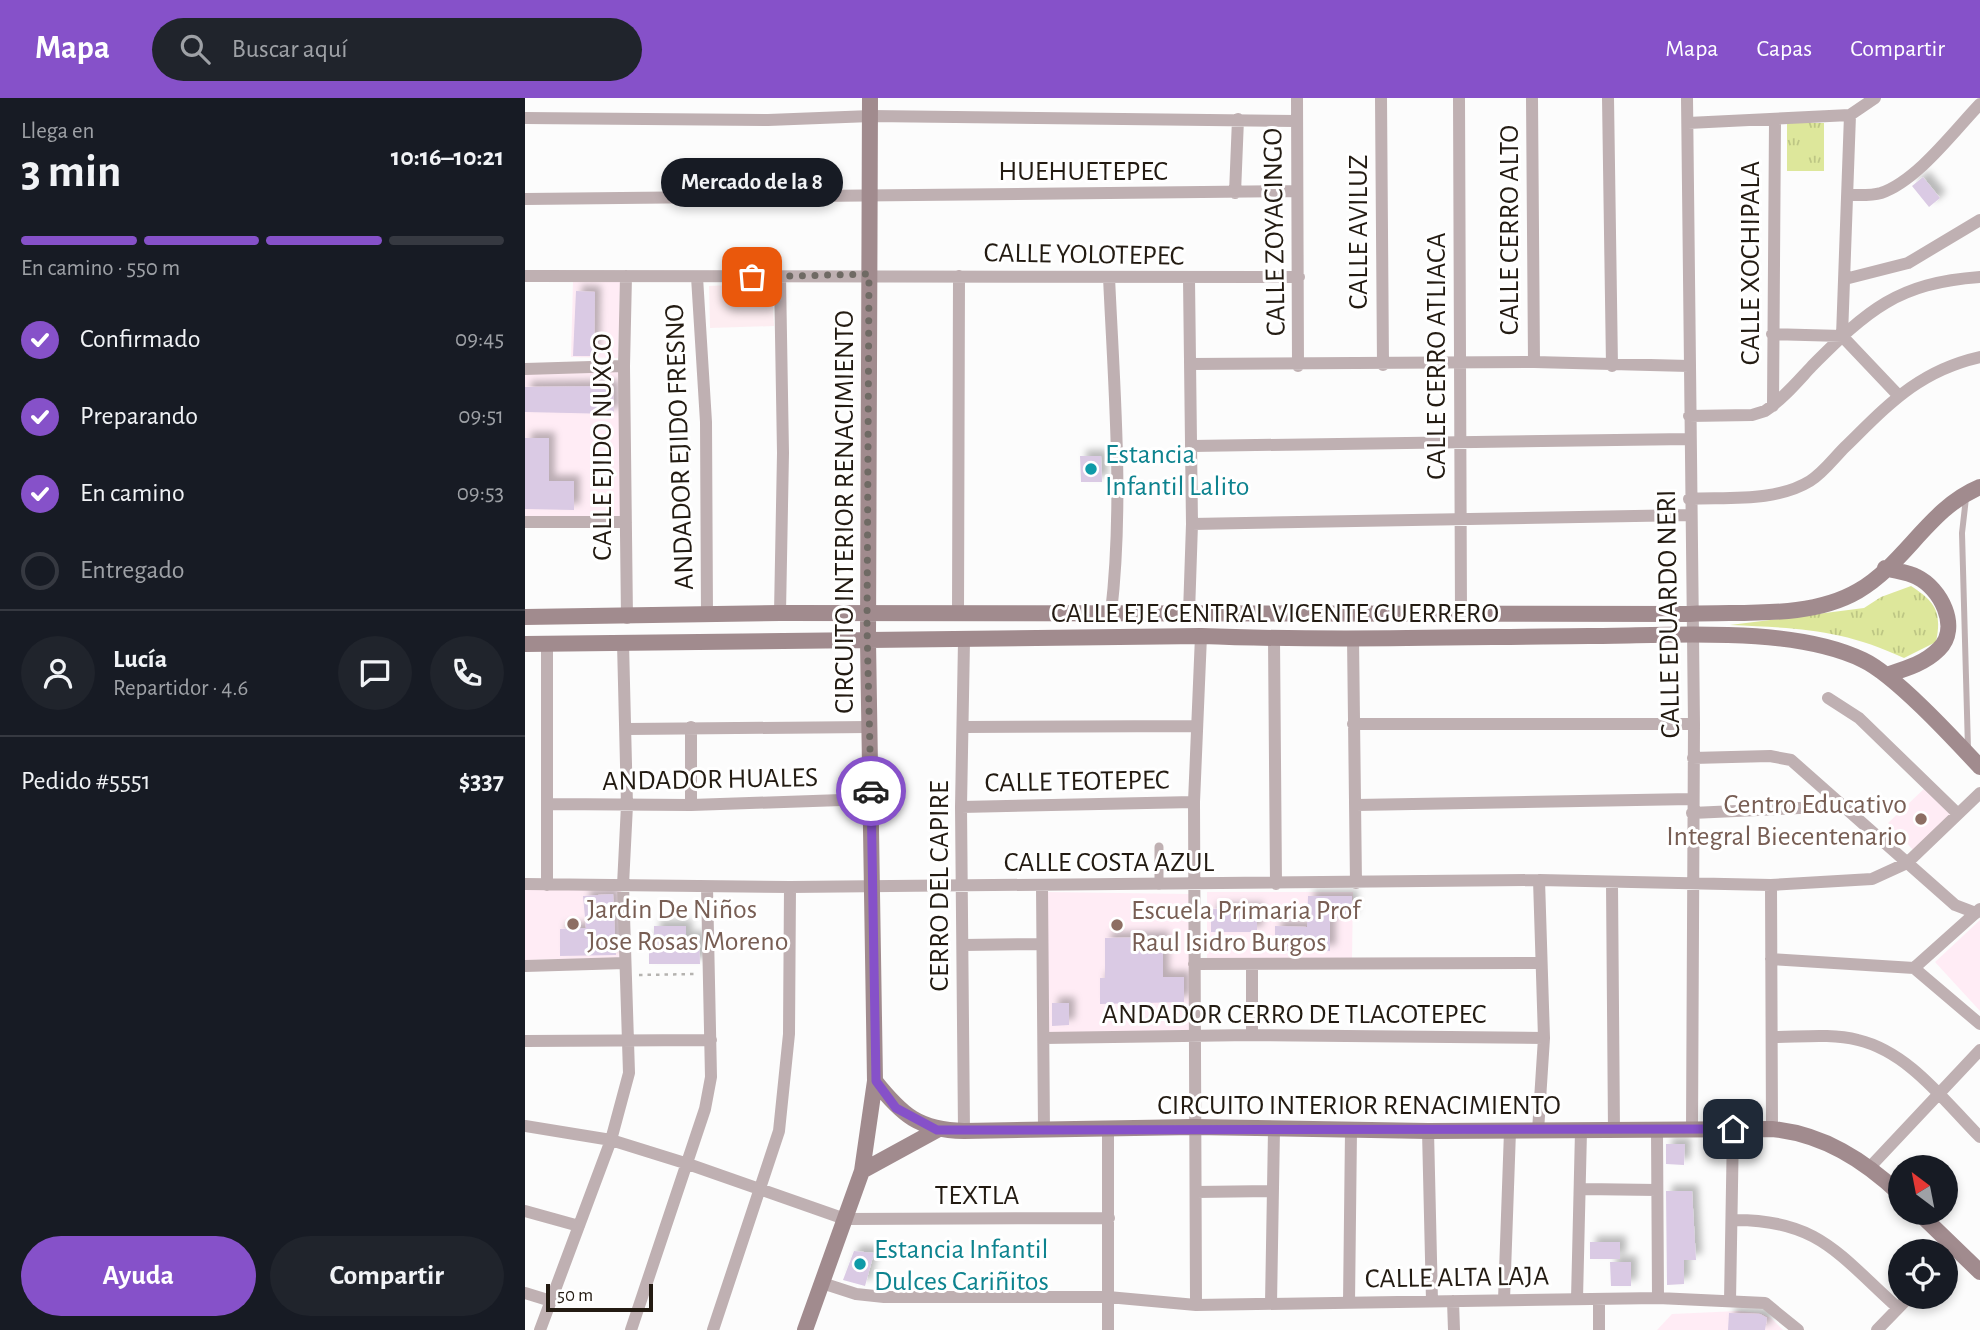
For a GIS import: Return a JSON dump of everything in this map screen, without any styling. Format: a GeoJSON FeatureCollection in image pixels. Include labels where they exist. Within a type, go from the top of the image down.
{"type":"FeatureCollection","features":[{"type":"Feature","properties":{"kind":"main road","name":"CIRCUITO INTERIOR RENACIMIENTO"},"geometry":{"type":"LineString","coordinates":[[870,98],[867,613],[876,1081],[896,1108],[937,1130],[964,1131],[1194,1128],[1351,1131],[1772,1129],[1795,1131],[1821,1140],[1870,1167],[1888,1183]]}},
{"type":"Feature","properties":{"kind":"main road","name":"CALLE EJE CENTRAL VICENTE GUERRERO"},"geometry":{"type":"LineString","coordinates":[[525,617],[627,618],[780,613],[1690,614],[1807,608],[1860,590],[1932,521],[1973,490]]}},
{"type":"Feature","properties":{"kind":"main road"},"geometry":{"type":"LineString","coordinates":[[1885,568],[1916,576],[1930,586],[1945,607],[1948,618],[1947,635],[1941,648],[1921,663],[1886,675]]}},
{"type":"Feature","properties":{"kind":"main road","name":"CALLE EJE CENTRAL VICENTE GUERRERO"},"geometry":{"type":"LineString","coordinates":[[525,644],[964,641],[1201,636],[1274,639],[1691,635],[1787,639],[1829,647],[1864,660],[1886,675],[1974,761]]}},
{"type":"Feature","properties":{"kind":"main road"},"geometry":{"type":"LineString","coordinates":[[805,1330],[862,1171],[876,1081]]}},
{"type":"Feature","properties":{"kind":"main road"},"geometry":{"type":"LineString","coordinates":[[862,1171],[937,1130]]}},
{"type":"Feature","properties":{"kind":"main road"},"geometry":{"type":"LineString","coordinates":[[1929,1225],[1940,1239]]}},
{"type":"Feature","properties":{"kind":"main road"},"geometry":{"type":"LineString","coordinates":[[1958,1258],[1980,1272]]}},
{"type":"Feature","properties":{"kind":"street","name":"CALLE ZOYACINGO"},"geometry":{"type":"LineString","coordinates":[[1297,98],[1298,366]]}},
{"type":"Feature","properties":{"kind":"street","name":"CALLE AVILUZ"},"geometry":{"type":"LineString","coordinates":[[1381,98],[1383,365]]}},
{"type":"Feature","properties":{"kind":"street","name":"CALLE CERRO ATLIACA"},"geometry":{"type":"LineString","coordinates":[[1459,98],[1461,614]]}},
{"type":"Feature","properties":{"kind":"street","name":"CALLE CERRO ALTO"},"geometry":{"type":"LineString","coordinates":[[1532,98],[1534,362]]}},
{"type":"Feature","properties":{"kind":"street"},"geometry":{"type":"LineString","coordinates":[[1608,98],[1612,366]]}},
{"type":"Feature","properties":{"kind":"street","name":"CALLE EDUARDO NERI"},"geometry":{"type":"LineString","coordinates":[[1687,98],[1693,724],[1692,1130]]}},
{"type":"Feature","properties":{"kind":"street"},"geometry":{"type":"LineString","coordinates":[[1688,123],[1850,116],[1875,98]]}},
{"type":"Feature","properties":{"kind":"street"},"geometry":{"type":"LineString","coordinates":[[1848,195],[1879,194],[1894,187],[1914,172],[1977,112]]}},
{"type":"Feature","properties":{"kind":"street"},"geometry":{"type":"LineString","coordinates":[[525,118],[768,120],[871,116],[1080,121],[1296,121]]}},
{"type":"Feature","properties":{"kind":"street"},"geometry":{"type":"LineString","coordinates":[[1842,336],[1850,116]]}},
{"type":"Feature","properties":{"kind":"street"},"geometry":{"type":"LineString","coordinates":[[1235,193],[1238,120]]}},
{"type":"Feature","properties":{"kind":"street","name":"CALLE XOCHIPALA"},"geometry":{"type":"LineString","coordinates":[[1773,406],[1775,121]]}},
{"type":"Feature","properties":{"kind":"street","name":"HUEHUETEPEC"},"geometry":{"type":"LineString","coordinates":[[525,199],[1297,191]]}},
{"type":"Feature","properties":{"kind":"street"},"geometry":{"type":"LineString","coordinates":[[1845,279],[1908,263],[1979,223]]}},
{"type":"Feature","properties":{"kind":"street","name":"CALLE YOLOTEPEC"},"geometry":{"type":"LineString","coordinates":[[525,276],[869,274],[1189,279],[1299,277]]}},
{"type":"Feature","properties":{"kind":"street","name":"CALLE EJIDO NUXCO"},"geometry":{"type":"LineString","coordinates":[[626,276],[624,366],[627,618]]}},
{"type":"Feature","properties":{"kind":"street"},"geometry":{"type":"LineString","coordinates":[[780,276],[783,453],[780,613]]}},
{"type":"Feature","properties":{"kind":"street"},"geometry":{"type":"LineString","coordinates":[[958,613],[959,276]]}},
{"type":"Feature","properties":{"kind":"street"},"geometry":{"type":"LineString","coordinates":[[1689,416],[1752,415],[1773,406],[1842,336],[1882,303],[1917,288],[1952,279],[1980,276]]}},
{"type":"Feature","properties":{"kind":"street","name":"ANDADOR EJIDO FRESNO"},"geometry":{"type":"LineString","coordinates":[[697,277],[706,422],[707,616]]}},
{"type":"Feature","properties":{"kind":"street"},"geometry":{"type":"LineString","coordinates":[[1109,277],[1116,429],[1116,570],[1111,613]]}},
{"type":"Feature","properties":{"kind":"street"},"geometry":{"type":"LineString","coordinates":[[1189,279],[1192,446],[1189,613]]}},
{"type":"Feature","properties":{"kind":"street"},"geometry":{"type":"LineString","coordinates":[[1772,334],[1842,336],[1898,395]]}},
{"type":"Feature","properties":{"kind":"street"},"geometry":{"type":"LineString","coordinates":[[1689,499],[1776,493],[1812,480],[1898,395],[1947,365],[1980,358]]}},
{"type":"Feature","properties":{"kind":"street"},"geometry":{"type":"LineString","coordinates":[[1190,364],[1298,366],[1534,362],[1689,366]]}},
{"type":"Feature","properties":{"kind":"street"},"geometry":{"type":"LineString","coordinates":[[525,369],[624,366]]}},
{"type":"Feature","properties":{"kind":"street"},"geometry":{"type":"LineString","coordinates":[[1192,446],[1689,439]]}},
{"type":"Feature","properties":{"kind":"street"},"geometry":{"type":"LineString","coordinates":[[1192,524],[1690,515]]}},
{"type":"Feature","properties":{"kind":"street"},"geometry":{"type":"LineString","coordinates":[[525,522],[626,522]]}},
{"type":"Feature","properties":{"kind":"street"},"geometry":{"type":"LineString","coordinates":[[1196,1305],[1193,885],[1201,636]]}},
{"type":"Feature","properties":{"kind":"street"},"geometry":{"type":"LineString","coordinates":[[1353,638],[1356,883]]}},
{"type":"Feature","properties":{"kind":"street"},"geometry":{"type":"LineString","coordinates":[[1274,639],[1276,884]]}},
{"type":"Feature","properties":{"kind":"street","name":"CERRO DEL CAPIRE"},"geometry":{"type":"LineString","coordinates":[[964,641],[961,807],[964,1131]]}},
{"type":"Feature","properties":{"kind":"street"},"geometry":{"type":"LineString","coordinates":[[540,1330],[611,1140],[629,1073],[622,886],[627,805],[623,643]]}},
{"type":"Feature","properties":{"kind":"street"},"geometry":{"type":"LineString","coordinates":[[547,644],[548,885]]}},
{"type":"Feature","properties":{"kind":"street"},"geometry":{"type":"LineString","coordinates":[[1828,698],[1860,718],[1958,814]]}},
{"type":"Feature","properties":{"kind":"street"},"geometry":{"type":"LineString","coordinates":[[1353,724],[1693,724]]}},
{"type":"Feature","properties":{"kind":"street"},"geometry":{"type":"LineString","coordinates":[[963,727],[1197,726]]}},
{"type":"Feature","properties":{"kind":"street"},"geometry":{"type":"LineString","coordinates":[[691,727],[691,805]]}},
{"type":"Feature","properties":{"kind":"street"},"geometry":{"type":"LineString","coordinates":[[627,729],[869,727]]}},
{"type":"Feature","properties":{"kind":"street"},"geometry":{"type":"LineString","coordinates":[[1692,758],[1770,756],[1791,760],[1955,905],[1978,911]]}},
{"type":"Feature","properties":{"kind":"street","name":"CALLE COSTA AZUL"},"geometry":{"type":"LineString","coordinates":[[525,884],[874,887],[1539,880],[1612,884],[1771,885],[1873,879],[1907,863],[1980,793]]}},
{"type":"Feature","properties":{"kind":"street","name":"ANDADOR HUALES"},"geometry":{"type":"LineString","coordinates":[[549,804],[691,805],[871,799]]}},
{"type":"Feature","properties":{"kind":"street"},"geometry":{"type":"LineString","coordinates":[[1356,805],[1692,799]]}},
{"type":"Feature","properties":{"kind":"street","name":"CALLE TEOTEPEC"},"geometry":{"type":"LineString","coordinates":[[961,807],[1194,802]]}},
{"type":"Feature","properties":{"kind":"street"},"geometry":{"type":"LineString","coordinates":[[1692,813],[1843,806]]}},
{"type":"Feature","properties":{"kind":"street"},"geometry":{"type":"LineString","coordinates":[[1159,847],[1159,885]]}},
{"type":"Feature","properties":{"kind":"street"},"geometry":{"type":"LineString","coordinates":[[1538,1131],[1544,1038],[1539,880]]}},
{"type":"Feature","properties":{"kind":"street"},"geometry":{"type":"LineString","coordinates":[[1612,884],[1613,1131]]}},
{"type":"Feature","properties":{"kind":"street"},"geometry":{"type":"LineString","coordinates":[[1771,885],[1772,1129]]}},
{"type":"Feature","properties":{"kind":"street"},"geometry":{"type":"LineString","coordinates":[[1042,886],[1044,1130]]}},
{"type":"Feature","properties":{"kind":"street"},"geometry":{"type":"LineString","coordinates":[[631,1330],[688,1164],[705,1109],[711,1077],[707,887]]}},
{"type":"Feature","properties":{"kind":"street"},"geometry":{"type":"LineString","coordinates":[[713,1330],[762,1190],[779,1130],[789,1034],[790,887]]}},
{"type":"Feature","properties":{"kind":"street"},"geometry":{"type":"LineString","coordinates":[[1914,968],[1978,911]]}},
{"type":"Feature","properties":{"kind":"street"},"geometry":{"type":"LineString","coordinates":[[963,945],[1041,943]]}},
{"type":"Feature","properties":{"kind":"street"},"geometry":{"type":"LineString","coordinates":[[1771,959],[1914,968],[1980,1024]]}},
{"type":"Feature","properties":{"kind":"street"},"geometry":{"type":"LineString","coordinates":[[1193,964],[1540,963]]}},
{"type":"Feature","properties":{"kind":"street"},"geometry":{"type":"LineString","coordinates":[[1252,964],[1252,1035]]}},
{"type":"Feature","properties":{"kind":"street"},"geometry":{"type":"LineString","coordinates":[[525,966],[625,969]]}},
{"type":"Feature","properties":{"kind":"street","name":"ANDADOR CERRO DE TLACOTEPEC"},"geometry":{"type":"LineString","coordinates":[[1044,1038],[1252,1035],[1544,1038]]}},
{"type":"Feature","properties":{"kind":"street"},"geometry":{"type":"LineString","coordinates":[[1772,1037],[1859,1040],[1881,1049],[1917,1072],[1980,1137]]}},
{"type":"Feature","properties":{"kind":"street"},"geometry":{"type":"LineString","coordinates":[[525,1041],[628,1038],[711,1040]]}},
{"type":"Feature","properties":{"kind":"street"},"geometry":{"type":"LineString","coordinates":[[1870,1167],[1980,1050]]}},
{"type":"Feature","properties":{"kind":"street","name":"TEXTLA"},"geometry":{"type":"LineString","coordinates":[[525,1126],[611,1140],[845,1219],[1109,1218]]}},
{"type":"Feature","properties":{"kind":"street"},"geometry":{"type":"LineString","coordinates":[[1730,1301],[1733,1129]]}},
{"type":"Feature","properties":{"kind":"street"},"geometry":{"type":"LineString","coordinates":[[1108,1130],[1108,1330]]}},
{"type":"Feature","properties":{"kind":"street"},"geometry":{"type":"LineString","coordinates":[[1271,1304],[1274,1130]]}},
{"type":"Feature","properties":{"kind":"street"},"geometry":{"type":"LineString","coordinates":[[1657,1130],[1658,1298]]}},
{"type":"Feature","properties":{"kind":"street"},"geometry":{"type":"LineString","coordinates":[[1349,1303],[1351,1131]]}},
{"type":"Feature","properties":{"kind":"street"},"geometry":{"type":"LineString","coordinates":[[1428,1131],[1432,1301]]}},
{"type":"Feature","properties":{"kind":"street"},"geometry":{"type":"LineString","coordinates":[[1504,1300],[1510,1131]]}},
{"type":"Feature","properties":{"kind":"street"},"geometry":{"type":"LineString","coordinates":[[1577,1299],[1582,1189],[1581,1131]]}},
{"type":"Feature","properties":{"kind":"street"},"geometry":{"type":"LineString","coordinates":[[1582,1189],[1657,1190]]}},
{"type":"Feature","properties":{"kind":"street"},"geometry":{"type":"LineString","coordinates":[[1196,1192],[1273,1191]]}},
{"type":"Feature","properties":{"kind":"street"},"geometry":{"type":"LineString","coordinates":[[525,1211],[579,1226]]}},
{"type":"Feature","properties":{"kind":"street"},"geometry":{"type":"LineString","coordinates":[[1732,1220],[1765,1219],[1809,1231],[1888,1299]]}},
{"type":"Feature","properties":{"kind":"street","name":"CALLE ALTA LAJA"},"geometry":{"type":"LineString","coordinates":[[822,1283],[856,1294],[884,1297],[1108,1297],[1196,1305],[1658,1298],[1730,1301],[1765,1303],[1798,1330]]}},
{"type":"Feature","properties":{"kind":"street"},"geometry":{"type":"LineString","coordinates":[[525,1293],[551,1301]]}},
{"type":"Feature","properties":{"kind":"street"},"geometry":{"type":"LineString","coordinates":[[1598,1330],[1599,1299]]}},
{"type":"Feature","properties":{"kind":"street"},"geometry":{"type":"LineString","coordinates":[[1454,1301],[1454,1330]]}},
{"type":"Feature","properties":{"kind":"street"},"geometry":{"type":"LineString","coordinates":[[1877,1330],[1897,1309]]}},
{"type":"Feature","properties":{"kind":"lane"},"geometry":{"type":"LineString","coordinates":[[1973,490],[1962,533],[1974,761]]}},
{"type":"Feature","properties":{"kind":"path"},"geometry":{"type":"LineString","coordinates":[[625,969],[709,974]]}},
{"type":"Feature","properties":{"kind":"shaded area"},"geometry":{"type":"Polygon","coordinates":[[[573,281],[620,282],[618,358],[571,357],[573,281]]]}},
{"type":"Feature","properties":{"kind":"shaded area"},"geometry":{"type":"Polygon","coordinates":[[[772,283],[774,326],[710,328],[709,286],[772,283]]]}},
{"type":"Feature","properties":{"kind":"shaded area"},"geometry":{"type":"Polygon","coordinates":[[[619,371],[621,516],[525,516],[525,372],[619,371]]]}},
{"type":"Feature","properties":{"kind":"shaded area","name":"Centro Educativo Integral Biecentenario"},"geometry":{"type":"Polygon","coordinates":[[[1927,786],[1954,814],[1915,852],[1888,823],[1927,786]]]}},
{"type":"Feature","properties":{"kind":"shaded area","name":"Jardin De Niños Jose Rosas Moreno"},"geometry":{"type":"Polygon","coordinates":[[[525,889],[621,890],[622,958],[525,960],[525,889]]]}},
{"type":"Feature","properties":{"kind":"shaded area"},"geometry":{"type":"Polygon","coordinates":[[[1045,892],[1189,894],[1190,1034],[1045,1035],[1045,892]]]}},
{"type":"Feature","properties":{"kind":"shaded area"},"geometry":{"type":"Polygon","coordinates":[[[1207,892],[1353,892],[1352,958],[1207,958],[1207,892]]]}},
{"type":"Feature","properties":{"kind":"shaded area"},"geometry":{"type":"Polygon","coordinates":[[[1980,920],[1980,1011],[1935,962],[1980,920]]]}},
{"type":"Feature","properties":{"kind":"shaded area"},"geometry":{"type":"Polygon","coordinates":[[[1738,1311],[1760,1313],[1771,1318],[1783,1330],[1657,1330],[1672,1314],[1738,1311]]]}},
{"type":"Feature","properties":{"kind":"green space"},"geometry":{"type":"Polygon","coordinates":[[[1787,123],[1824,123],[1824,171],[1787,171],[1787,123]]]}},
{"type":"Feature","properties":{"kind":"green space"},"geometry":{"type":"Polygon","coordinates":[[[1911,586],[1926,597],[1935,609],[1938,632],[1936,642],[1904,658],[1860,641],[1819,632],[1730,625],[1864,608],[1881,597],[1911,586]]]}},
{"type":"Feature","properties":{"kind":"building"},"geometry":{"type":"Polygon","coordinates":[[[1923,177],[1940,198],[1929,207],[1912,186],[1923,177]]]}},
{"type":"Feature","properties":{"kind":"building"},"geometry":{"type":"Polygon","coordinates":[[[576,291],[595,292],[594,356],[573,356],[576,291]]]}},
{"type":"Feature","properties":{"kind":"building"},"geometry":{"type":"Polygon","coordinates":[[[613,386],[614,414],[525,412],[525,387],[613,386]]]}},
{"type":"Feature","properties":{"kind":"building"},"geometry":{"type":"Polygon","coordinates":[[[525,438],[549,438],[549,481],[574,481],[574,510],[525,509],[525,438]]]}},
{"type":"Feature","properties":{"kind":"building","name":"Estancia Infantil Lalito"},"geometry":{"type":"Polygon","coordinates":[[[1080,456],[1101,456],[1102,482],[1081,482],[1080,456]]]}},
{"type":"Feature","properties":{"kind":"building"},"geometry":{"type":"Polygon","coordinates":[[[613,894],[616,955],[560,956],[560,929],[586,928],[583,896],[613,894]]]}},
{"type":"Feature","properties":{"kind":"building"},"geometry":{"type":"Polygon","coordinates":[[[1308,896],[1352,896],[1352,918],[1330,918],[1330,951],[1275,951],[1275,926],[1307,927],[1308,896]]]}},
{"type":"Feature","properties":{"kind":"building"},"geometry":{"type":"Polygon","coordinates":[[[1257,908],[1257,932],[1211,932],[1211,909],[1257,908]]]}},
{"type":"Feature","properties":{"kind":"building"},"geometry":{"type":"Polygon","coordinates":[[[654,926],[686,926],[686,937],[699,937],[700,964],[649,964],[649,938],[654,938],[654,926]]]}},
{"type":"Feature","properties":{"kind":"building"},"geometry":{"type":"Polygon","coordinates":[[[1163,937],[1163,977],[1184,977],[1184,1002],[1100,1004],[1100,978],[1105,978],[1105,938],[1163,937]]]}},
{"type":"Feature","properties":{"kind":"building"},"geometry":{"type":"Polygon","coordinates":[[[1052,1003],[1069,1003],[1069,1025],[1052,1026],[1052,1003]]]}},
{"type":"Feature","properties":{"kind":"building"},"geometry":{"type":"Polygon","coordinates":[[[1666,1144],[1685,1144],[1684,1165],[1666,1164],[1666,1144]]]}},
{"type":"Feature","properties":{"kind":"building"},"geometry":{"type":"Polygon","coordinates":[[[1666,1191],[1692,1191],[1696,1260],[1684,1260],[1684,1284],[1667,1285],[1666,1191]]]}},
{"type":"Feature","properties":{"kind":"building"},"geometry":{"type":"Polygon","coordinates":[[[1590,1242],[1620,1242],[1620,1259],[1590,1259],[1590,1242]]]}},
{"type":"Feature","properties":{"kind":"building","name":"Estancia Infantil Dulces Cariñitos"},"geometry":{"type":"Polygon","coordinates":[[[854,1251],[874,1253],[865,1286],[843,1280],[854,1251]]]}},
{"type":"Feature","properties":{"kind":"building"},"geometry":{"type":"Polygon","coordinates":[[[1610,1262],[1631,1262],[1631,1286],[1611,1286],[1610,1262]]]}},
{"type":"Feature","properties":{"kind":"building"},"geometry":{"type":"Polygon","coordinates":[[[1729,1313],[1760,1314],[1767,1318],[1765,1330],[1728,1330],[1729,1313]]]}},
{"type":"Feature","properties":{"kind":"way so far"},"geometry":{"type":"LineString","coordinates":[[752,277],[869,274],[867,627],[871,791]]}},
{"type":"Feature","properties":{"kind":"place","name":"Mercado de la 8"},"geometry":{"type":"Point","coordinates":[752,277]}},
{"type":"Feature","properties":{"kind":"place","name":"Estancia Infantil Lalito"},"geometry":{"type":"Point","coordinates":[1091,469]}},
{"type":"Feature","properties":{"kind":"place","name":"Centro Educativo Integral Biecentenario"},"geometry":{"type":"Point","coordinates":[1921,819]}},
{"type":"Feature","properties":{"kind":"place","name":"Jardin De Niños Jose Rosas Moreno"},"geometry":{"type":"Point","coordinates":[573,924]}},
{"type":"Feature","properties":{"kind":"place","name":"Escuela Primaria Prof Raul Isidro Burgos"},"geometry":{"type":"Point","coordinates":[1117,925]}},
{"type":"Feature","properties":{"kind":"place","name":"Estancia Infantil Dulces Cariñitos"},"geometry":{"type":"Point","coordinates":[860,1264]}},
{"type":"Feature","properties":{"kind":"route"},"geometry":{"type":"LineString","coordinates":[[871,791],[876,1081],[896,1108],[937,1130],[1733,1129]]}}]}
